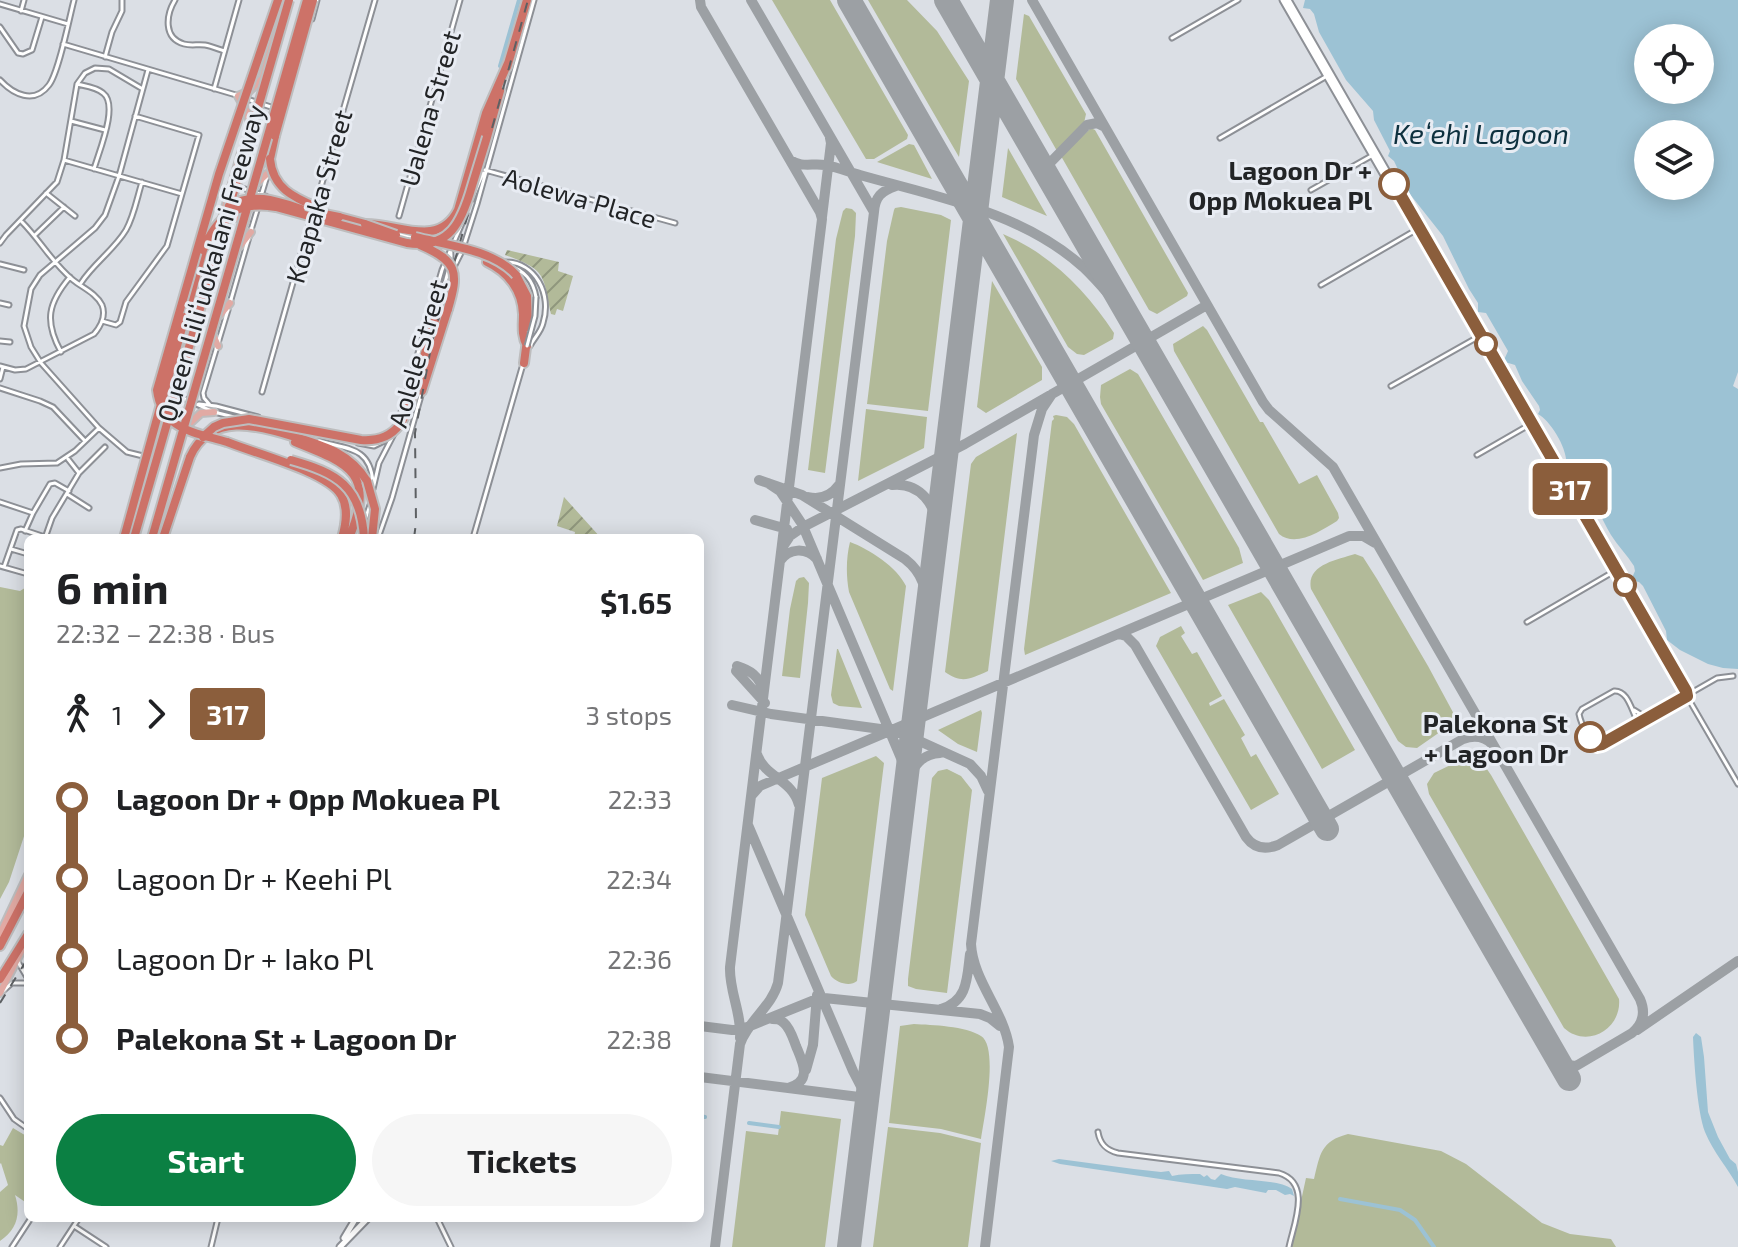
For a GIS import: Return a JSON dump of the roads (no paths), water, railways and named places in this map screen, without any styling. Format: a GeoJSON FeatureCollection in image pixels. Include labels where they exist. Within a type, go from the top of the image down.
{"type":"FeatureCollection","features":[{"type":"Feature","properties":{"kind":"highway"},"geometry":{"type":"LineString","coordinates":[[278,0],[219,174],[157,390],[163,411],[176,426],[330,482],[344,500],[346,512],[343,534]]}},
{"type":"Feature","properties":{"kind":"highway","name":"Queen Liliʻuokalani Freeway"},"geometry":{"type":"LineString","coordinates":[[130,534],[286,0]]}},
{"type":"Feature","properties":{"kind":"highway"},"geometry":{"type":"LineString","coordinates":[[312,0],[272,147],[270,166],[277,183],[292,197],[339,217]]}},
{"type":"Feature","properties":{"kind":"highway","name":"Queen Liliʻuokalani Freeway"},"geometry":{"type":"LineString","coordinates":[[154,534],[312,0]]}},
{"type":"Feature","properties":{"kind":"highway"},"geometry":{"type":"LineString","coordinates":[[365,224],[379,223],[433,232],[453,219],[527,0]]}},
{"type":"Feature","properties":{"kind":"highway"},"geometry":{"type":"LineString","coordinates":[[203,250],[222,219],[237,209],[256,205],[276,207],[407,243],[422,244],[436,240],[451,232],[463,215],[483,136]]}},
{"type":"Feature","properties":{"kind":"highway"},"geometry":{"type":"LineString","coordinates":[[130,534],[209,229],[229,206],[262,198],[494,258],[511,269],[527,296],[529,315],[524,363]]}},
{"type":"Feature","properties":{"kind":"highway"},"geometry":{"type":"LineString","coordinates":[[365,224],[437,252],[452,268],[454,277],[448,309],[422,391]]}},
{"type":"Feature","properties":{"kind":"highway"},"geometry":{"type":"LineString","coordinates":[[414,238],[487,262],[506,275],[520,298],[523,337],[527,346]]}},
{"type":"Feature","properties":{"kind":"highway"},"geometry":{"type":"LineString","coordinates":[[164,534],[190,457],[202,437],[223,423],[249,419],[361,440],[379,439],[392,433],[401,425],[408,410],[436,317]]}},
{"type":"Feature","properties":{"kind":"highway"},"geometry":{"type":"LineString","coordinates":[[202,437],[231,426],[254,425],[333,449],[354,464],[372,492],[375,534]]}},
{"type":"Feature","properties":{"kind":"highway"},"geometry":{"type":"LineString","coordinates":[[254,425],[337,459],[348,468],[359,487],[361,502],[350,534]]}},
{"type":"Feature","properties":{"kind":"highway"},"geometry":{"type":"LineString","coordinates":[[227,442],[318,468],[336,477],[348,488],[357,503],[364,534]]}},
{"type":"Feature","properties":{"kind":"highway"},"geometry":{"type":"LineString","coordinates":[[0,946],[24,900]]}},
{"type":"Feature","properties":{"kind":"highway"},"geometry":{"type":"LineString","coordinates":[[0,979],[24,943]]}},
{"type":"Feature","properties":{"kind":"highway"},"geometry":{"type":"LineString","coordinates":[[0,991],[24,944]]}},
{"type":"Feature","properties":{"kind":"main road"},"geometry":{"type":"LineString","coordinates":[[130,534],[286,0]]}},
{"type":"Feature","properties":{"kind":"main road"},"geometry":{"type":"LineString","coordinates":[[154,534],[202,388],[240,246],[248,231],[258,193],[257,183],[312,0]]}},
{"type":"Feature","properties":{"kind":"main road"},"geometry":{"type":"LineString","coordinates":[[304,27],[306,38]]}},
{"type":"Feature","properties":{"kind":"main road"},"geometry":{"type":"LineString","coordinates":[[250,123],[238,96],[262,79]]}},
{"type":"Feature","properties":{"kind":"main road"},"geometry":{"type":"LineString","coordinates":[[281,108],[290,95]]}},
{"type":"Feature","properties":{"kind":"main road"},"geometry":{"type":"LineString","coordinates":[[257,183],[267,174]]}},
{"type":"Feature","properties":{"kind":"main road"},"geometry":{"type":"LineString","coordinates":[[219,229],[230,219],[239,217],[248,231]]}},
{"type":"Feature","properties":{"kind":"main road"},"geometry":{"type":"LineString","coordinates":[[220,315],[230,303]]}},
{"type":"Feature","properties":{"kind":"main road"},"geometry":{"type":"LineString","coordinates":[[214,337],[218,346]]}},
{"type":"Feature","properties":{"kind":"main road"},"geometry":{"type":"LineString","coordinates":[[189,424],[212,408]]}},
{"type":"Feature","properties":{"kind":"main road"},"geometry":{"type":"LineString","coordinates":[[143,456],[150,467]]}},
{"type":"Feature","properties":{"kind":"main road"},"geometry":{"type":"LineString","coordinates":[[152,459],[165,466],[170,482]]}},
{"type":"Feature","properties":{"kind":"main road"},"geometry":{"type":"LineString","coordinates":[[152,459],[179,460],[194,465]]}},
{"type":"Feature","properties":{"kind":"main road"},"geometry":{"type":"LineString","coordinates":[[179,460],[189,478]]}},
{"type":"Feature","properties":{"kind":"main road"},"geometry":{"type":"LineString","coordinates":[[0,934],[24,883]]}},
{"type":"Feature","properties":{"kind":"main road"},"geometry":{"type":"LineString","coordinates":[[0,991],[24,945]]}},
{"type":"Feature","properties":{"kind":"street"},"geometry":{"type":"LineString","coordinates":[[21,11],[24,0]]}},
{"type":"Feature","properties":{"kind":"street"},"geometry":{"type":"LineString","coordinates":[[0,80],[21,95],[34,95],[42,91],[51,81],[74,0]]}},
{"type":"Feature","properties":{"kind":"street"},"geometry":{"type":"LineString","coordinates":[[105,57],[122,11],[122,0]]}},
{"type":"Feature","properties":{"kind":"street"},"geometry":{"type":"LineString","coordinates":[[175,0],[167,16],[168,29],[173,38],[185,44],[224,51]]}},
{"type":"Feature","properties":{"kind":"street"},"geometry":{"type":"LineString","coordinates":[[214,89],[239,0]]}},
{"type":"Feature","properties":{"kind":"street"},"geometry":{"type":"LineString","coordinates":[[258,193],[267,174],[281,108],[290,95],[306,38],[312,0]]}},
{"type":"Feature","properties":{"kind":"street","name":"Koapaka Street"},"geometry":{"type":"LineString","coordinates":[[262,392],[375,0]]}},
{"type":"Feature","properties":{"kind":"street","name":"Ualena Street"},"geometry":{"type":"LineString","coordinates":[[399,216],[460,0]]}},
{"type":"Feature","properties":{"kind":"street","name":"Aolele Street"},"geometry":{"type":"LineString","coordinates":[[377,534],[392,498],[422,391],[436,317],[462,251],[534,0]]}},
{"type":"Feature","properties":{"kind":"street"},"geometry":{"type":"LineString","coordinates":[[1172,38],[1238,0]]}},
{"type":"Feature","properties":{"kind":"street"},"geometry":{"type":"LineString","coordinates":[[1286,0],[1738,784]]}},
{"type":"Feature","properties":{"kind":"street"},"geometry":{"type":"LineString","coordinates":[[0,7],[68,24]]}},
{"type":"Feature","properties":{"kind":"street"},"geometry":{"type":"LineString","coordinates":[[0,27],[18,53],[23,54],[32,50],[42,17]]}},
{"type":"Feature","properties":{"kind":"street"},"geometry":{"type":"LineString","coordinates":[[63,44],[281,108]]}},
{"type":"Feature","properties":{"kind":"street"},"geometry":{"type":"LineString","coordinates":[[0,243],[57,182],[64,160],[77,84],[85,73],[95,68],[109,69],[143,88]]}},
{"type":"Feature","properties":{"kind":"street"},"geometry":{"type":"LineString","coordinates":[[148,70],[105,215],[95,228],[40,275],[31,289],[24,326],[31,347],[41,363],[99,428],[127,452],[152,459]]}},
{"type":"Feature","properties":{"kind":"street"},"geometry":{"type":"LineString","coordinates":[[1220,138],[1329,75]]}},
{"type":"Feature","properties":{"kind":"street"},"geometry":{"type":"LineString","coordinates":[[77,84],[105,94],[109,103],[110,114],[94,169]]}},
{"type":"Feature","properties":{"kind":"street"},"geometry":{"type":"LineString","coordinates":[[102,321],[116,325],[120,322],[126,302],[167,246],[199,135],[135,116]]}},
{"type":"Feature","properties":{"kind":"street"},"geometry":{"type":"LineString","coordinates":[[71,121],[105,130]]}},
{"type":"Feature","properties":{"kind":"street"},"geometry":{"type":"LineString","coordinates":[[1311,190],[1374,154]]}},
{"type":"Feature","properties":{"kind":"street"},"geometry":{"type":"LineString","coordinates":[[64,160],[182,194]]}},
{"type":"Feature","properties":{"kind":"street","name":"Aolele Street"},"geometry":{"type":"LineString","coordinates":[[358,534],[368,513],[379,463],[394,434],[442,270],[485,170]]}},
{"type":"Feature","properties":{"kind":"street","name":"Aolewa Place"},"geometry":{"type":"LineString","coordinates":[[485,170],[675,223]]}},
{"type":"Feature","properties":{"kind":"street"},"geometry":{"type":"LineString","coordinates":[[80,284],[125,233],[142,182]]}},
{"type":"Feature","properties":{"kind":"street"},"geometry":{"type":"LineString","coordinates":[[231,185],[313,211],[501,262],[529,277],[536,297],[535,316],[473,534]]}},
{"type":"Feature","properties":{"kind":"street"},"geometry":{"type":"LineString","coordinates":[[46,193],[75,216]]}},
{"type":"Feature","properties":{"kind":"street"},"geometry":{"type":"LineString","coordinates":[[35,235],[64,207]]}},
{"type":"Feature","properties":{"kind":"street"},"geometry":{"type":"LineString","coordinates":[[0,379],[2,366],[20,371],[94,334],[102,321],[104,308],[97,297],[54,261],[20,220]]}},
{"type":"Feature","properties":{"kind":"street"},"geometry":{"type":"LineString","coordinates":[[1321,285],[1418,229]]}},
{"type":"Feature","properties":{"kind":"street"},"geometry":{"type":"LineString","coordinates":[[212,408],[204,398],[202,388],[218,346],[248,231]]}},
{"type":"Feature","properties":{"kind":"street"},"geometry":{"type":"LineString","coordinates":[[467,234],[469,244],[479,256]]}},
{"type":"Feature","properties":{"kind":"street"},"geometry":{"type":"LineString","coordinates":[[414,238],[427,250],[437,254],[442,270]]}},
{"type":"Feature","properties":{"kind":"street"},"geometry":{"type":"LineString","coordinates":[[443,294],[453,257],[450,248]]}},
{"type":"Feature","properties":{"kind":"street"},"geometry":{"type":"LineString","coordinates":[[473,534],[524,363],[543,323],[545,309],[538,278],[528,267],[509,261],[501,262]]}},
{"type":"Feature","properties":{"kind":"street"},"geometry":{"type":"LineString","coordinates":[[0,264],[24,270]]}},
{"type":"Feature","properties":{"kind":"street"},"geometry":{"type":"LineString","coordinates":[[61,352],[51,332],[51,310],[55,296],[70,277]]}},
{"type":"Feature","properties":{"kind":"street"},"geometry":{"type":"LineString","coordinates":[[0,303],[9,305]]}},
{"type":"Feature","properties":{"kind":"street"},"geometry":{"type":"LineString","coordinates":[[1391,386],[1479,336]]}},
{"type":"Feature","properties":{"kind":"street"},"geometry":{"type":"LineString","coordinates":[[0,341],[10,342]]}},
{"type":"Feature","properties":{"kind":"street"},"geometry":{"type":"LineString","coordinates":[[0,388],[53,407],[85,441]]}},
{"type":"Feature","properties":{"kind":"street"},"geometry":{"type":"LineString","coordinates":[[172,394],[359,453],[369,462],[373,486]]}},
{"type":"Feature","properties":{"kind":"street"},"geometry":{"type":"LineString","coordinates":[[196,403],[366,446],[380,444],[394,434]]}},
{"type":"Feature","properties":{"kind":"street"},"geometry":{"type":"LineString","coordinates":[[401,412],[410,418],[412,430]]}},
{"type":"Feature","properties":{"kind":"street"},"geometry":{"type":"LineString","coordinates":[[1477,455],[1530,424]]}},
{"type":"Feature","properties":{"kind":"street"},"geometry":{"type":"LineString","coordinates":[[0,468],[57,463],[99,428]]}},
{"type":"Feature","properties":{"kind":"street"},"geometry":{"type":"LineString","coordinates":[[46,534],[52,518],[79,473],[105,447]]}},
{"type":"Feature","properties":{"kind":"street"},"geometry":{"type":"LineString","coordinates":[[66,458],[79,473]]}},
{"type":"Feature","properties":{"kind":"street"},"geometry":{"type":"LineString","coordinates":[[1536,498],[1564,482]]}},
{"type":"Feature","properties":{"kind":"street"},"geometry":{"type":"LineString","coordinates":[[25,531],[52,483],[59,484],[89,508]]}},
{"type":"Feature","properties":{"kind":"street"},"geometry":{"type":"LineString","coordinates":[[0,502],[33,513]]}},
{"type":"Feature","properties":{"kind":"street"},"geometry":{"type":"LineString","coordinates":[[24,573],[2,566],[17,530],[34,534]]}},
{"type":"Feature","properties":{"kind":"street"},"geometry":{"type":"LineString","coordinates":[[11,549],[24,553]]}},
{"type":"Feature","properties":{"kind":"street"},"geometry":{"type":"LineString","coordinates":[[1527,622],[1615,571]]}},
{"type":"Feature","properties":{"kind":"street"},"geometry":{"type":"LineString","coordinates":[[1634,726],[1636,720],[1631,707],[1622,692],[1616,690],[1582,709],[1579,716],[1592,741],[1602,744],[1634,726],[1653,715],[1687,696],[1717,678],[1733,676]]}},
{"type":"Feature","properties":{"kind":"street"},"geometry":{"type":"LineString","coordinates":[[1631,707],[1642,715],[1653,715]]}},
{"type":"Feature","properties":{"kind":"street"},"geometry":{"type":"LineString","coordinates":[[18,959],[24,972]]}},
{"type":"Feature","properties":{"kind":"street"},"geometry":{"type":"LineString","coordinates":[[0,991],[12,983],[24,982]]}},
{"type":"Feature","properties":{"kind":"street"},"geometry":{"type":"LineString","coordinates":[[0,1098],[2,1106],[24,1126]]}},
{"type":"Feature","properties":{"kind":"street"},"geometry":{"type":"LineString","coordinates":[[1098,1132],[1106,1148],[1118,1153],[1287,1176],[1295,1183],[1299,1197],[1289,1247]]}},
{"type":"Feature","properties":{"kind":"street"},"geometry":{"type":"LineString","coordinates":[[12,1247],[28,1222]]}},
{"type":"Feature","properties":{"kind":"street"},"geometry":{"type":"LineString","coordinates":[[60,1247],[76,1222]]}},
{"type":"Feature","properties":{"kind":"street"},"geometry":{"type":"LineString","coordinates":[[211,1247],[217,1222]]}},
{"type":"Feature","properties":{"kind":"street"},"geometry":{"type":"LineString","coordinates":[[341,1246],[354,1222]]}},
{"type":"Feature","properties":{"kind":"street"},"geometry":{"type":"LineString","coordinates":[[341,1246],[364,1222]]}},
{"type":"Feature","properties":{"kind":"street"},"geometry":{"type":"LineString","coordinates":[[439,1222],[451,1247]]}},
{"type":"Feature","properties":{"kind":"street"},"geometry":{"type":"LineString","coordinates":[[74,1226],[106,1247]]}},
{"type":"Feature","properties":{"kind":"water","name":"Keʻehi Lagoon"},"geometry":{"type":"Polygon","coordinates":[[[1305,0],[1738,0],[1738,372],[1733,386],[1738,389],[1738,669],[1708,664],[1667,640],[1666,631],[1643,586],[1631,580],[1634,566],[1611,535],[1581,480],[1566,466],[1565,453],[1558,437],[1538,414],[1539,406],[1515,365],[1505,362],[1508,351],[1486,313],[1478,312],[1478,303],[1443,236],[1409,193],[1394,161],[1388,156],[1390,151],[1374,120],[1373,111],[1346,80],[1310,9],[1303,8],[1305,0]]]}},
{"type":"Feature","properties":{"kind":"water"},"geometry":{"type":"Polygon","coordinates":[[[1696,1033],[1701,1037],[1708,1112],[1718,1137],[1736,1164],[1738,1187],[1712,1146],[1702,1123],[1694,1059],[1693,1037],[1696,1033]]]}},
{"type":"Feature","properties":{"kind":"water"},"geometry":{"type":"Polygon","coordinates":[[[1059,1159],[1169,1171],[1172,1176],[1200,1174],[1215,1180],[1221,1174],[1286,1186],[1292,1189],[1294,1196],[1276,1190],[1266,1193],[1235,1187],[1227,1189],[1051,1161],[1059,1159]]]}},
{"type":"Feature","properties":{"kind":"waterway"},"geometry":{"type":"LineString","coordinates":[[500,66],[519,0]]}},
{"type":"Feature","properties":{"kind":"waterway"},"geometry":{"type":"LineString","coordinates":[[749,1123],[779,1127]]}},
{"type":"Feature","properties":{"kind":"waterway"},"geometry":{"type":"LineString","coordinates":[[1340,1199],[1400,1210],[1415,1220],[1434,1247]]}},
{"type":"Feature","properties":{"kind":"railway"},"geometry":{"type":"LineString","coordinates":[[415,534],[415,433],[432,342],[528,0]]}},
{"type":"Feature","properties":{"kind":"railway"},"geometry":{"type":"LineString","coordinates":[[0,1003],[24,964]]}},
{"type":"Feature","properties":{"kind":"place","name":"Lagoon Dr + Opp Mokuea Pl"},"geometry":{"type":"Point","coordinates":[1394,184]}},
{"type":"Feature","properties":{"kind":"place","name":"Palekona St + Lagoon Dr"},"geometry":{"type":"Point","coordinates":[1590,737]}}]}
